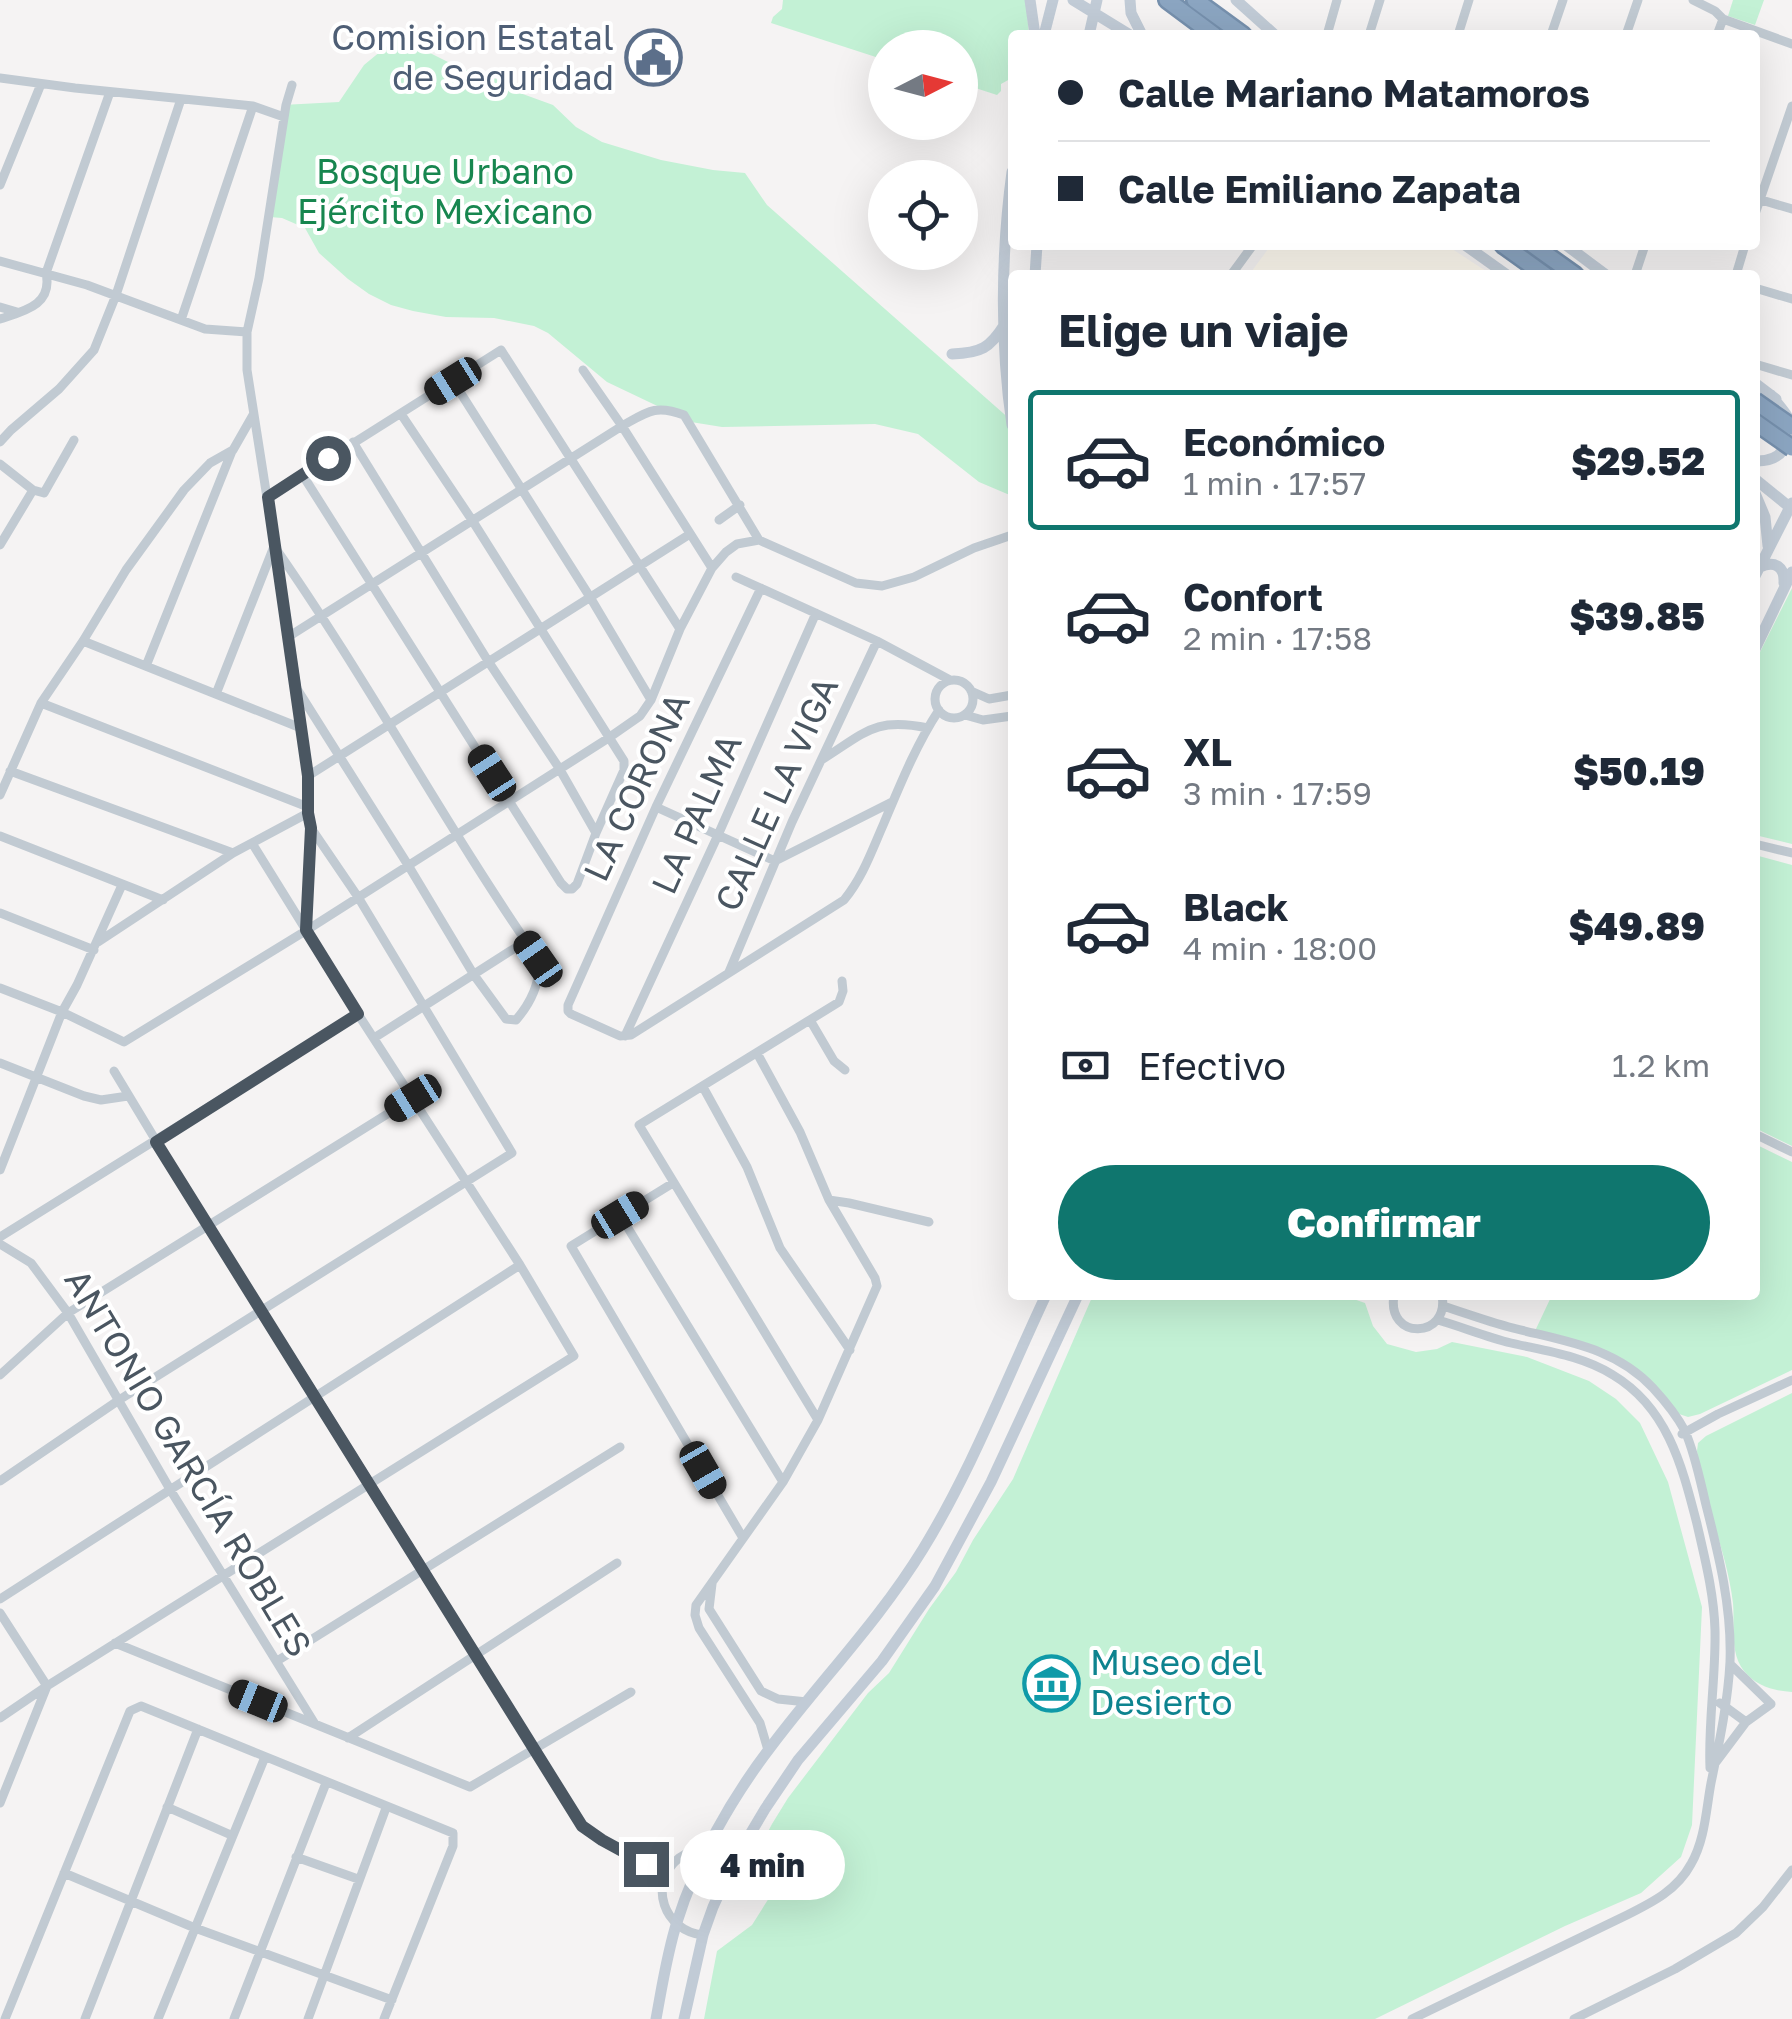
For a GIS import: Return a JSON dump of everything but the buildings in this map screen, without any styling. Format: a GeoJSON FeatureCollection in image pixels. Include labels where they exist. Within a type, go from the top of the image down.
{"type":"FeatureCollection","features":[{"type":"Feature","properties":{"kind":"highway"},"geometry":{"type":"LineString","coordinates":[[1166,0],[1207,30]]}},
{"type":"Feature","properties":{"kind":"highway"},"geometry":{"type":"LineString","coordinates":[[1195,0],[1236,30]]}},
{"type":"Feature","properties":{"kind":"highway"},"geometry":{"type":"LineString","coordinates":[[1510,250],[1538,270]]}},
{"type":"Feature","properties":{"kind":"highway"},"geometry":{"type":"LineString","coordinates":[[1540,250],[1568,270]]}},
{"type":"Feature","properties":{"kind":"highway"},"geometry":{"type":"LineString","coordinates":[[1760,405],[1792,427]]}},
{"type":"Feature","properties":{"kind":"highway"},"geometry":{"type":"LineString","coordinates":[[1760,426],[1792,448]]}},
{"type":"Feature","properties":{"kind":"main road"},"geometry":{"type":"LineString","coordinates":[[1030,0],[1034,30]]}},
{"type":"Feature","properties":{"kind":"main road"},"geometry":{"type":"LineString","coordinates":[[1045,30],[1053,0]]}},
{"type":"Feature","properties":{"kind":"main road"},"geometry":{"type":"LineString","coordinates":[[1073,0],[1121,30]]}},
{"type":"Feature","properties":{"kind":"main road"},"geometry":{"type":"LineString","coordinates":[[1090,30],[1097,0]]}},
{"type":"Feature","properties":{"kind":"main road"},"geometry":{"type":"LineString","coordinates":[[1130,0],[1140,30]]}},
{"type":"Feature","properties":{"kind":"main road"},"geometry":{"type":"LineString","coordinates":[[1231,0],[1269,30]]}},
{"type":"Feature","properties":{"kind":"main road"},"geometry":{"type":"LineString","coordinates":[[1008,215],[1008,366]]}},
{"type":"Feature","properties":{"kind":"main road"},"geometry":{"type":"LineString","coordinates":[[1472,250],[1499,270]]}},
{"type":"Feature","properties":{"kind":"main road"},"geometry":{"type":"LineString","coordinates":[[1573,250],[1599,270]]}},
{"type":"Feature","properties":{"kind":"main road"},"geometry":{"type":"LineString","coordinates":[[952,354],[988,346],[1005,324]]}},
{"type":"Feature","properties":{"kind":"main road"},"geometry":{"type":"LineString","coordinates":[[1760,387],[1792,410]]}},
{"type":"Feature","properties":{"kind":"main road"},"geometry":{"type":"LineString","coordinates":[[1760,461],[1774,460],[1787,450],[1791,440],[1786,414],[1771,395]]}},
{"type":"Feature","properties":{"kind":"main road"},"geometry":{"type":"LineString","coordinates":[[1760,483],[1791,506],[1760,566]]}},
{"type":"Feature","properties":{"kind":"main road"},"geometry":{"type":"LineString","coordinates":[[1760,507],[1768,550]]}},
{"type":"Feature","properties":{"kind":"main road"},"geometry":{"type":"LineString","coordinates":[[1760,570],[1770,564],[1780,566],[1784,588]]}},
{"type":"Feature","properties":{"kind":"main road"},"geometry":{"type":"LineString","coordinates":[[1760,638],[1792,572]]}},
{"type":"Feature","properties":{"kind":"main road"},"geometry":{"type":"LineString","coordinates":[[656,2019],[676,1925],[709,1848],[768,1750],[881,1610],[923,1549],[961,1480],[1044,1300]]}},
{"type":"Feature","properties":{"kind":"main road"},"geometry":{"type":"LineString","coordinates":[[684,2019],[703,1935],[722,1886],[765,1808],[798,1760],[882,1661],[935,1586],[991,1482],[1076,1300]]}},
{"type":"Feature","properties":{"kind":"street"},"geometry":{"type":"LineString","coordinates":[[1328,30],[1338,0]]}},
{"type":"Feature","properties":{"kind":"street"},"geometry":{"type":"LineString","coordinates":[[1371,30],[1380,0]]}},
{"type":"Feature","properties":{"kind":"street"},"geometry":{"type":"LineString","coordinates":[[1460,30],[1470,0]]}},
{"type":"Feature","properties":{"kind":"street"},"geometry":{"type":"LineString","coordinates":[[1553,30],[1562,0]]}},
{"type":"Feature","properties":{"kind":"street"},"geometry":{"type":"LineString","coordinates":[[1628,30],[1638,0]]}},
{"type":"Feature","properties":{"kind":"street"},"geometry":{"type":"LineString","coordinates":[[1694,0],[1722,19],[1753,30]]}},
{"type":"Feature","properties":{"kind":"street"},"geometry":{"type":"LineString","coordinates":[[1719,30],[1722,19]]}},
{"type":"Feature","properties":{"kind":"street"},"geometry":{"type":"LineString","coordinates":[[1760,33],[1792,44]]}},
{"type":"Feature","properties":{"kind":"street"},"geometry":{"type":"LineString","coordinates":[[0,78],[253,106],[284,118]]}},
{"type":"Feature","properties":{"kind":"street"},"geometry":{"type":"LineString","coordinates":[[0,185],[41,84]]}},
{"type":"Feature","properties":{"kind":"street"},"geometry":{"type":"LineString","coordinates":[[292,85],[247,332],[247,370],[308,776],[311,828],[306,930]]}},
{"type":"Feature","properties":{"kind":"street"},"geometry":{"type":"LineString","coordinates":[[0,319],[38,303],[44,296],[46,274],[110,92]]}},
{"type":"Feature","properties":{"kind":"street"},"geometry":{"type":"LineString","coordinates":[[0,442],[59,389],[87,360],[100,339],[181,99]]}},
{"type":"Feature","properties":{"kind":"street"},"geometry":{"type":"LineString","coordinates":[[180,320],[253,106]]}},
{"type":"Feature","properties":{"kind":"street"},"geometry":{"type":"LineString","coordinates":[[1760,192],[1788,130],[1792,106]]}},
{"type":"Feature","properties":{"kind":"street"},"geometry":{"type":"LineString","coordinates":[[1760,200],[1792,209]]}},
{"type":"Feature","properties":{"kind":"street"},"geometry":{"type":"LineString","coordinates":[[0,261],[116,294],[205,329],[247,332]]}},
{"type":"Feature","properties":{"kind":"street"},"geometry":{"type":"LineString","coordinates":[[1760,290],[1792,300]]}},
{"type":"Feature","properties":{"kind":"street"},"geometry":{"type":"LineString","coordinates":[[0,307],[20,312]]}},
{"type":"Feature","properties":{"kind":"street"},"geometry":{"type":"LineString","coordinates":[[268,497],[501,350],[680,629]]}},
{"type":"Feature","properties":{"kind":"street"},"geometry":{"type":"LineString","coordinates":[[1760,365],[1792,375]]}},
{"type":"Feature","properties":{"kind":"street"},"geometry":{"type":"LineString","coordinates":[[583,370],[712,568]]}},
{"type":"Feature","properties":{"kind":"street"},"geometry":{"type":"LineString","coordinates":[[453,381],[651,700]]}},
{"type":"Feature","properties":{"kind":"street"},"geometry":{"type":"LineString","coordinates":[[288,636],[656,408],[684,415],[760,540]]}},
{"type":"Feature","properties":{"kind":"street"},"geometry":{"type":"LineString","coordinates":[[302,474],[564,887],[572,889],[624,770],[624,761],[472,520],[400,414]]}},
{"type":"Feature","properties":{"kind":"street"},"geometry":{"type":"LineString","coordinates":[[146,666],[233,450],[253,416]]}},
{"type":"Feature","properties":{"kind":"street"},"geometry":{"type":"LineString","coordinates":[[0,464],[42,494],[74,440]]}},
{"type":"Feature","properties":{"kind":"street"},"geometry":{"type":"LineString","coordinates":[[353,442],[596,833]]}},
{"type":"Feature","properties":{"kind":"street"},"geometry":{"type":"LineString","coordinates":[[0,795],[41,703],[126,570],[184,490],[210,463],[233,450]]}},
{"type":"Feature","properties":{"kind":"street"},"geometry":{"type":"LineString","coordinates":[[0,545],[33,490]]}},
{"type":"Feature","properties":{"kind":"street"},"geometry":{"type":"LineString","coordinates":[[720,520],[740,504]]}},
{"type":"Feature","properties":{"kind":"street"},"geometry":{"type":"LineString","coordinates":[[308,776],[690,534]]}},
{"type":"Feature","properties":{"kind":"street"},"geometry":{"type":"LineString","coordinates":[[0,988],[124,1042],[640,716],[712,568],[737,544],[760,540],[856,583],[882,586],[914,577],[1008,536]]}},
{"type":"Feature","properties":{"kind":"street"},"geometry":{"type":"LineString","coordinates":[[274,546],[322,614],[538,959],[540,974],[529,1002],[516,1020],[506,1020],[474,975],[297,689]]}},
{"type":"Feature","properties":{"kind":"street"},"geometry":{"type":"LineString","coordinates":[[216,694],[274,546]]}},
{"type":"Feature","properties":{"kind":"street"},"geometry":{"type":"LineString","coordinates":[[736,576],[877,641],[950,680],[964,683],[971,692],[972,703],[965,714]]}},
{"type":"Feature","properties":{"kind":"street","name":"LA CORONA"},"geometry":{"type":"LineString","coordinates":[[626,1036],[568,1011],[568,1004],[656,807],[761,588]]}},
{"type":"Feature","properties":{"kind":"street","name":"LA PALMA"},"geometry":{"type":"LineString","coordinates":[[626,1036],[816,613]]}},
{"type":"Feature","properties":{"kind":"street"},"geometry":{"type":"LineString","coordinates":[[84,641],[301,728]]}},
{"type":"Feature","properties":{"kind":"street","name":"CALLE LA VIGA"},"geometry":{"type":"LineString","coordinates":[[729,972],[774,861],[877,641]]}},
{"type":"Feature","properties":{"kind":"street"},"geometry":{"type":"LineString","coordinates":[[950,680],[935,697],[939,710],[951,718],[965,714],[984,720],[1008,717]]}},
{"type":"Feature","properties":{"kind":"street"},"geometry":{"type":"LineString","coordinates":[[971,692],[989,698],[1008,696]]}},
{"type":"Feature","properties":{"kind":"street"},"geometry":{"type":"LineString","coordinates":[[41,703],[308,810]]}},
{"type":"Feature","properties":{"kind":"street"},"geometry":{"type":"LineString","coordinates":[[626,1036],[844,900],[865,866],[939,710]]}},
{"type":"Feature","properties":{"kind":"street"},"geometry":{"type":"LineString","coordinates":[[820,760],[875,726],[900,722],[928,728]]}},
{"type":"Feature","properties":{"kind":"street"},"geometry":{"type":"LineString","coordinates":[[10,771],[233,854]]}},
{"type":"Feature","properties":{"kind":"street"},"geometry":{"type":"LineString","coordinates":[[656,807],[774,861],[893,802]]}},
{"type":"Feature","properties":{"kind":"street"},"geometry":{"type":"LineString","coordinates":[[96,946],[233,854],[308,810]]}},
{"type":"Feature","properties":{"kind":"street"},"geometry":{"type":"LineString","coordinates":[[0,1481],[119,1400],[512,1152],[358,897],[311,828]]}},
{"type":"Feature","properties":{"kind":"street"},"geometry":{"type":"LineString","coordinates":[[0,836],[163,900]]}},
{"type":"Feature","properties":{"kind":"street"},"geometry":{"type":"LineString","coordinates":[[0,1718],[574,1356],[252,842]]}},
{"type":"Feature","properties":{"kind":"street"},"geometry":{"type":"LineString","coordinates":[[1760,845],[1792,853]]}},
{"type":"Feature","properties":{"kind":"street"},"geometry":{"type":"LineString","coordinates":[[0,1170],[62,1012],[122,885]]}},
{"type":"Feature","properties":{"kind":"street"},"geometry":{"type":"LineString","coordinates":[[0,913],[96,946]]}},
{"type":"Feature","properties":{"kind":"street"},"geometry":{"type":"LineString","coordinates":[[374,1038],[526,940]]}},
{"type":"Feature","properties":{"kind":"street"},"geometry":{"type":"LineString","coordinates":[[818,1420],[638,1125],[839,1002],[842,981]]}},
{"type":"Feature","properties":{"kind":"street"},"geometry":{"type":"LineString","coordinates":[[0,1241],[358,1014]]}},
{"type":"Feature","properties":{"kind":"street"},"geometry":{"type":"LineString","coordinates":[[810,1020],[834,1061],[845,1070]]}},
{"type":"Feature","properties":{"kind":"street"},"geometry":{"type":"LineString","coordinates":[[757,1053],[800,1132],[829,1200],[876,1278],[877,1286],[818,1420],[783,1482],[696,1605],[699,1628],[760,1722],[768,1750]]}},
{"type":"Feature","properties":{"kind":"street"},"geometry":{"type":"LineString","coordinates":[[0,1063],[93,1098],[128,1096]]}},
{"type":"Feature","properties":{"kind":"street"},"geometry":{"type":"LineString","coordinates":[[114,1071],[582,1826],[666,1874]]}},
{"type":"Feature","properties":{"kind":"street"},"geometry":{"type":"LineString","coordinates":[[703,1087],[748,1166],[780,1248],[850,1350]]}},
{"type":"Feature","properties":{"kind":"street"},"geometry":{"type":"LineString","coordinates":[[0,1374],[68,1313],[413,1098]]}},
{"type":"Feature","properties":{"kind":"street"},"geometry":{"type":"LineString","coordinates":[[1760,1136],[1792,1152]]}},
{"type":"Feature","properties":{"kind":"street"},"geometry":{"type":"LineString","coordinates":[[0,1138],[11,1142]]}},
{"type":"Feature","properties":{"kind":"street"},"geometry":{"type":"LineString","coordinates":[[673,1183],[571,1246],[743,1538]]}},
{"type":"Feature","properties":{"kind":"street"},"geometry":{"type":"LineString","coordinates":[[829,1200],[929,1222]]}},
{"type":"Feature","properties":{"kind":"street"},"geometry":{"type":"LineString","coordinates":[[620,1215],[783,1482]]}},
{"type":"Feature","properties":{"kind":"street","name":"ANTONIO GARCÍA ROBLES"},"geometry":{"type":"LineString","coordinates":[[0,1241],[31,1263],[68,1313],[171,1491],[315,1724]]}},
{"type":"Feature","properties":{"kind":"street"},"geometry":{"type":"LineString","coordinates":[[0,1599],[520,1265]]}},
{"type":"Feature","properties":{"kind":"street"},"geometry":{"type":"LineString","coordinates":[[1393,1300],[1399,1321],[1410,1328],[1424,1328],[1438,1320],[1444,1300]]}},
{"type":"Feature","properties":{"kind":"street"},"geometry":{"type":"LineString","coordinates":[[1446,1300],[1508,1326],[1579,1342],[1608,1354],[1653,1388],[1685,1432],[1698,1472],[1728,1611],[1730,1664],[1712,1763]]}},
{"type":"Feature","properties":{"kind":"street"},"geometry":{"type":"LineString","coordinates":[[1412,2019],[1627,1915],[1677,1884],[1692,1863],[1700,1842],[1712,1763],[1715,1633],[1709,1577],[1672,1440],[1646,1401],[1604,1369],[1438,1320]]}},
{"type":"Feature","properties":{"kind":"street"},"geometry":{"type":"LineString","coordinates":[[1672,1440],[1792,1380]]}},
{"type":"Feature","properties":{"kind":"street"},"geometry":{"type":"LineString","coordinates":[[277,1661],[620,1447]]}},
{"type":"Feature","properties":{"kind":"street"},"geometry":{"type":"LineString","coordinates":[[348,1738],[617,1563]]}},
{"type":"Feature","properties":{"kind":"street"},"geometry":{"type":"LineString","coordinates":[[712,1581],[709,1609],[761,1691],[778,1699],[807,1702]]}},
{"type":"Feature","properties":{"kind":"street"},"geometry":{"type":"LineString","coordinates":[[0,1612],[47,1686]]}},
{"type":"Feature","properties":{"kind":"street"},"geometry":{"type":"LineString","coordinates":[[115,1644],[470,1788],[631,1692]]}},
{"type":"Feature","properties":{"kind":"street"},"geometry":{"type":"LineString","coordinates":[[726,1670],[740,1659]]}},
{"type":"Feature","properties":{"kind":"street"},"geometry":{"type":"LineString","coordinates":[[1712,1763],[1746,1722],[1771,1704],[1730,1664]]}},
{"type":"Feature","properties":{"kind":"street"},"geometry":{"type":"LineString","coordinates":[[0,1803],[47,1686]]}},
{"type":"Feature","properties":{"kind":"street"},"geometry":{"type":"LineString","coordinates":[[755,1715],[772,1696]]}},
{"type":"Feature","properties":{"kind":"street"},"geometry":{"type":"LineString","coordinates":[[1712,1696],[1746,1722]]}},
{"type":"Feature","properties":{"kind":"street"},"geometry":{"type":"LineString","coordinates":[[6,2019],[130,1712],[141,1706],[453,1834],[384,2019]]}},
{"type":"Feature","properties":{"kind":"street"},"geometry":{"type":"LineString","coordinates":[[85,2019],[198,1729]]}},
{"type":"Feature","properties":{"kind":"street"},"geometry":{"type":"LineString","coordinates":[[158,2019],[265,1757]]}},
{"type":"Feature","properties":{"kind":"street"},"geometry":{"type":"LineString","coordinates":[[234,2019],[326,1784]]}},
{"type":"Feature","properties":{"kind":"street"},"geometry":{"type":"LineString","coordinates":[[166,1806],[231,1835]]}},
{"type":"Feature","properties":{"kind":"street"},"geometry":{"type":"LineString","coordinates":[[308,2019],[386,1808]]}},
{"type":"Feature","properties":{"kind":"street"},"geometry":{"type":"LineString","coordinates":[[703,1935],[676,1925],[665,1910],[662,1892],[666,1874],[676,1860],[692,1850],[709,1848]]}},
{"type":"Feature","properties":{"kind":"street"},"geometry":{"type":"LineString","coordinates":[[296,1857],[358,1880]]}},
{"type":"Feature","properties":{"kind":"street"},"geometry":{"type":"LineString","coordinates":[[1574,2019],[1675,1969],[1736,1933],[1764,1907],[1792,1870]]}},
{"type":"Feature","properties":{"kind":"street"},"geometry":{"type":"LineString","coordinates":[[64,1874],[195,1928],[392,2000]]}},
{"type":"Feature","properties":{"kind":"shaded area"},"geometry":{"type":"Polygon","coordinates":[[[1267,250],[1454,250],[1484,270],[1253,270],[1267,250]]]}},
{"type":"Feature","properties":{"kind":"green space"},"geometry":{"type":"Polygon","coordinates":[[[783,0],[1026,0],[1029,30],[1008,30],[1008,80],[1001,84],[997,95],[978,89],[978,30],[868,30],[868,54],[771,23],[782,9],[783,0]]]}},
{"type":"Feature","properties":{"kind":"green space"},"geometry":{"type":"Polygon","coordinates":[[[1733,0],[1764,0],[1755,25],[1728,16],[1733,0]]]}},
{"type":"Feature","properties":{"kind":"green space","name":"Bosque Urbano Ejército Mexicano"},"geometry":{"type":"Polygon","coordinates":[[[398,37],[462,69],[491,76],[520,93],[553,105],[576,127],[602,142],[661,160],[745,173],[767,205],[1008,417],[1008,494],[979,482],[918,434],[875,424],[722,427],[691,422],[607,382],[534,326],[494,318],[446,317],[413,311],[369,294],[319,253],[305,228],[270,217],[282,105],[339,102],[364,65],[398,37]]]}},
{"type":"Feature","properties":{"kind":"green space"},"geometry":{"type":"Polygon","coordinates":[[[1792,588],[1792,844],[1760,836],[1760,652],[1792,588]]]}},
{"type":"Feature","properties":{"kind":"green space"},"geometry":{"type":"Polygon","coordinates":[[[1760,856],[1792,865],[1792,1146],[1760,1130],[1760,856]]]}},
{"type":"Feature","properties":{"kind":"green space"},"geometry":{"type":"Polygon","coordinates":[[[1760,1146],[1792,1162],[1792,1370],[1688,1417],[1679,1414],[1633,1367],[1535,1331],[1550,1300],[1760,1300],[1760,1146]]]}},
{"type":"Feature","properties":{"kind":"green space"},"geometry":{"type":"Polygon","coordinates":[[[1091,1300],[1356,1300],[1365,1303],[1373,1326],[1387,1344],[1416,1352],[1452,1342],[1527,1357],[1589,1381],[1616,1399],[1640,1423],[1668,1482],[1702,1607],[1692,1825],[1681,1857],[1641,1893],[1375,2019],[704,2019],[717,1951],[752,1925],[769,1898],[756,1870],[758,1851],[772,1824],[868,1693],[889,1673],[1013,1479],[1091,1300]]]}},
{"type":"Feature","properties":{"kind":"green space"},"geometry":{"type":"Polygon","coordinates":[[[1792,1393],[1792,1692],[1760,1684],[1739,1664],[1734,1647],[1730,1584],[1697,1451],[1698,1443],[1706,1436],[1792,1393]]]}},
{"type":"Feature","properties":{"kind":"place","name":"Comision Estatal de Seguridad"},"geometry":{"type":"Point","coordinates":[653,58]}},
{"type":"Feature","properties":{"kind":"place","name":"Museo del Desierto"},"geometry":{"type":"Point","coordinates":[1051,1683]}},
{"type":"Feature","properties":{"kind":"route"},"geometry":{"type":"LineString","coordinates":[[328,458],[268,497],[308,776],[311,828],[306,930],[358,1014],[156,1142],[582,1826],[646,1864]]}}]}
